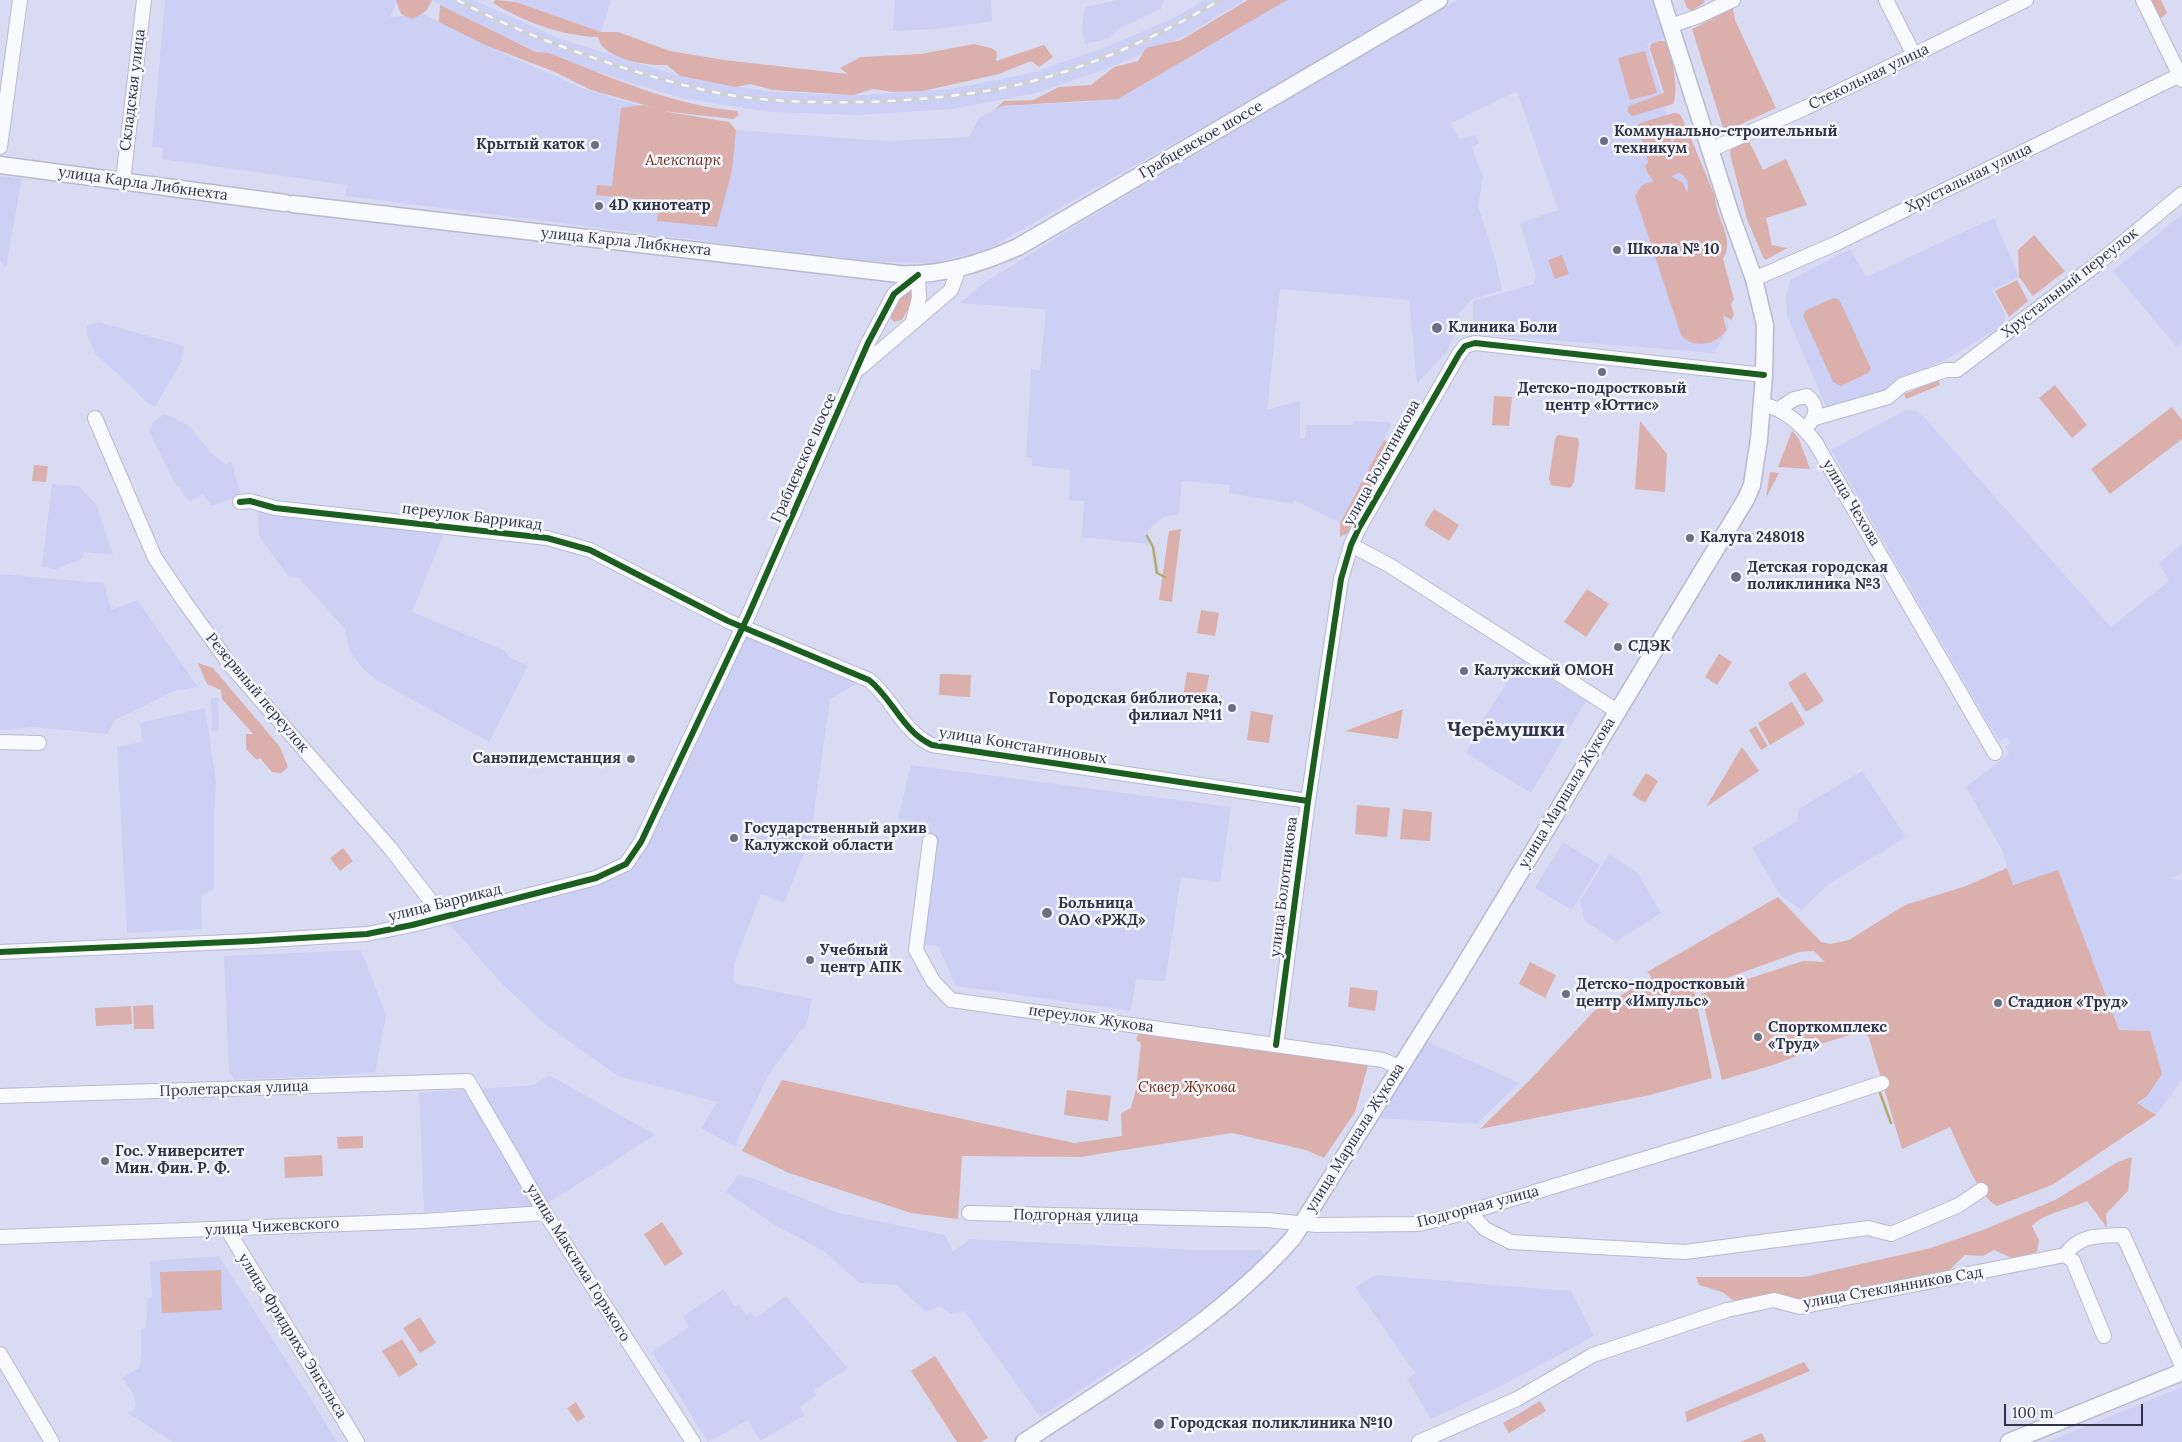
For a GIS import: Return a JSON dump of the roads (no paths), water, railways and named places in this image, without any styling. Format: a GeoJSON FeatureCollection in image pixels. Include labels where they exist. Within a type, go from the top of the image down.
{"type":"FeatureCollection","features":[{"type":"Feature","properties":{"kind":"main road","name":"Грабцевское шоссе"},"geometry":{"type":"LineString","coordinates":[[959,268],[992,259],[1018,247],[1439,0]]}},
{"type":"Feature","properties":{"kind":"main road","name":"улица Маршала Жукова"},"geometry":{"type":"LineString","coordinates":[[1024,1442],[1219,1309],[1265,1270],[1293,1238],[1457,977],[1746,499],[1752,485],[1759,439],[1764,375],[1765,325],[1754,279],[1662,0]]}},
{"type":"Feature","properties":{"kind":"main road","name":"улица Карла Либкнехта"},"geometry":{"type":"LineString","coordinates":[[0,165],[289,204],[881,272],[918,275],[959,268]]}},
{"type":"Feature","properties":{"kind":"main road"},"geometry":{"type":"LineString","coordinates":[[2009,1442],[2182,1372]]}},
{"type":"Feature","properties":{"kind":"street"},"geometry":{"type":"LineString","coordinates":[[0,147],[20,0]]}},
{"type":"Feature","properties":{"kind":"street","name":"Складская улица"},"geometry":{"type":"LineString","coordinates":[[123,181],[144,0]]}},
{"type":"Feature","properties":{"kind":"street"},"geometry":{"type":"LineString","coordinates":[[1670,26],[1699,16],[1734,0]]}},
{"type":"Feature","properties":{"kind":"street"},"geometry":{"type":"LineString","coordinates":[[1886,0],[1914,55]]}},
{"type":"Feature","properties":{"kind":"street","name":"Стекольная улица"},"geometry":{"type":"LineString","coordinates":[[1710,150],[1914,55],[2026,0]]}},
{"type":"Feature","properties":{"kind":"street"},"geometry":{"type":"LineString","coordinates":[[2143,0],[2181,76]]}},
{"type":"Feature","properties":{"kind":"street","name":"Хрустальная улица"},"geometry":{"type":"LineString","coordinates":[[1754,279],[1837,243],[2181,76]]}},
{"type":"Feature","properties":{"kind":"street","name":"Хрустальный переулок"},"geometry":{"type":"LineString","coordinates":[[1814,418],[1888,397],[1902,385],[1946,370],[1957,370],[2097,264],[2182,194]]}},
{"type":"Feature","properties":{"kind":"street","name":"Грабцевское шоссе"},"geometry":{"type":"LineString","coordinates":[[857,371],[901,331],[951,290],[959,268]]}},
{"type":"Feature","properties":{"kind":"street"},"geometry":{"type":"LineString","coordinates":[[881,272],[887,283],[890,300]]}},
{"type":"Feature","properties":{"kind":"street"},"geometry":{"type":"LineString","coordinates":[[890,300],[894,294],[918,275]]}},
{"type":"Feature","properties":{"kind":"street"},"geometry":{"type":"LineString","coordinates":[[913,321],[920,298],[918,275]]}},
{"type":"Feature","properties":{"kind":"street","name":"Грабцевское шоссе"},"geometry":{"type":"LineString","coordinates":[[743,627],[868,343],[890,300]]}},
{"type":"Feature","properties":{"kind":"street"},"geometry":{"type":"LineString","coordinates":[[883,315],[889,326],[901,331]]}},
{"type":"Feature","properties":{"kind":"street","name":"улица Болотникова"},"geometry":{"type":"LineString","coordinates":[[1276,1045],[1308,800],[1342,579],[1351,546],[1413,432],[1465,346],[1475,343],[1764,375]]}},
{"type":"Feature","properties":{"kind":"street"},"geometry":{"type":"LineString","coordinates":[[1779,409],[1794,398],[1807,396],[1813,401],[1816,410],[1814,418],[1804,429]]}},
{"type":"Feature","properties":{"kind":"street","name":"улица Чехова"},"geometry":{"type":"LineString","coordinates":[[1761,404],[1779,409],[1804,429],[1855,509],[1995,753]]}},
{"type":"Feature","properties":{"kind":"street","name":"Резервный переулок"},"geometry":{"type":"LineString","coordinates":[[95,418],[155,558],[184,601],[231,666],[390,848],[443,917]]}},
{"type":"Feature","properties":{"kind":"street","name":"переулок Баррикад"},"geometry":{"type":"LineString","coordinates":[[240,502],[250,501],[275,508],[547,538],[590,550],[743,627]]}},
{"type":"Feature","properties":{"kind":"street"},"geometry":{"type":"LineString","coordinates":[[1351,546],[1389,565],[1617,711]]}},
{"type":"Feature","properties":{"kind":"street","name":"улица Константиновых"},"geometry":{"type":"LineString","coordinates":[[743,627],[869,680],[878,687],[900,720],[914,735],[932,745],[1308,800]]}},
{"type":"Feature","properties":{"kind":"street","name":"улица Баррикад"},"geometry":{"type":"LineString","coordinates":[[0,952],[367,934],[443,917],[596,878],[626,864],[642,842],[743,627]]}},
{"type":"Feature","properties":{"kind":"street"},"geometry":{"type":"LineString","coordinates":[[0,742],[39,743]]}},
{"type":"Feature","properties":{"kind":"street","name":"переулок Жукова"},"geometry":{"type":"LineString","coordinates":[[930,840],[916,950],[933,981],[951,1000],[1383,1060],[1399,1067]]}},
{"type":"Feature","properties":{"kind":"street","name":"Пролетарская улица"},"geometry":{"type":"LineString","coordinates":[[0,1096],[468,1081]]}},
{"type":"Feature","properties":{"kind":"street","name":"улица Максима Горького"},"geometry":{"type":"LineString","coordinates":[[468,1081],[545,1213],[693,1442]]}},
{"type":"Feature","properties":{"kind":"street","name":"Подгорная улица"},"geometry":{"type":"LineString","coordinates":[[969,1213],[1267,1220],[1301,1224],[1419,1224],[1469,1212],[1733,1132],[1882,1083]]}},
{"type":"Feature","properties":{"kind":"street"},"geometry":{"type":"LineString","coordinates":[[1469,1212],[1485,1229],[1511,1242],[1685,1252],[1868,1228],[1891,1234],[1959,1205],[1981,1190]]}},
{"type":"Feature","properties":{"kind":"street","name":"улица Чижевского"},"geometry":{"type":"LineString","coordinates":[[0,1237],[227,1230],[545,1213]]}},
{"type":"Feature","properties":{"kind":"street","name":"улица Фридриха Энгельса"},"geometry":{"type":"LineString","coordinates":[[227,1230],[358,1442]]}},
{"type":"Feature","properties":{"kind":"street"},"geometry":{"type":"LineString","coordinates":[[2104,1336],[2073,1261],[2065,1255],[2073,1244],[2091,1237],[2124,1235],[2182,1366]]}},
{"type":"Feature","properties":{"kind":"street","name":"улица Стеклянников Сад"},"geometry":{"type":"LineString","coordinates":[[1419,1442],[1517,1398],[1593,1355],[1727,1310],[1774,1300],[1800,1307],[2065,1255]]}},
{"type":"Feature","properties":{"kind":"street"},"geometry":{"type":"LineString","coordinates":[[0,1354],[52,1442]]}},
{"type":"Feature","properties":{"kind":"waterway"},"geometry":{"type":"LineString","coordinates":[[1147,536],[1153,547],[1157,573],[1165,577]]}},
{"type":"Feature","properties":{"kind":"waterway"},"geometry":{"type":"LineString","coordinates":[[1880,1093],[1891,1123]]}},
{"type":"Feature","properties":{"kind":"railway"},"geometry":{"type":"LineString","coordinates":[[457,0],[518,29],[560,46],[679,84],[735,96],[790,101],[839,102],[889,101],[954,96],[1033,81],[1081,66],[1129,47],[1220,0]]}},
{"type":"Feature","properties":{"kind":"place","name":"Коммунально-строительный техникум"},"geometry":{"type":"Point","coordinates":[1604,141]}},
{"type":"Feature","properties":{"kind":"place","name":"Крытый каток"},"geometry":{"type":"Point","coordinates":[595,145]}},
{"type":"Feature","properties":{"kind":"place","name":"4D кинотеатр"},"geometry":{"type":"Point","coordinates":[599,206]}},
{"type":"Feature","properties":{"kind":"place","name":"Школа № 10"},"geometry":{"type":"Point","coordinates":[1617,250]}},
{"type":"Feature","properties":{"kind":"place","name":"Клиника Боли"},"geometry":{"type":"Point","coordinates":[1437,328]}},
{"type":"Feature","properties":{"kind":"place","name":"Детско-подростковый центр «Юттис»"},"geometry":{"type":"Point","coordinates":[1602,372]}},
{"type":"Feature","properties":{"kind":"place","name":"Калуга 248018"},"geometry":{"type":"Point","coordinates":[1690,538]}},
{"type":"Feature","properties":{"kind":"place","name":"Детская городская поликлиника №3"},"geometry":{"type":"Point","coordinates":[1736,577]}},
{"type":"Feature","properties":{"kind":"place","name":"СДЭК"},"geometry":{"type":"Point","coordinates":[1618,647]}},
{"type":"Feature","properties":{"kind":"place","name":"Калужский ОМОН"},"geometry":{"type":"Point","coordinates":[1464,671]}},
{"type":"Feature","properties":{"kind":"place","name":"Городская библиотека, филиал №11"},"geometry":{"type":"Point","coordinates":[1232,708]}},
{"type":"Feature","properties":{"kind":"place","name":"Санэпидемстанция"},"geometry":{"type":"Point","coordinates":[631,759]}},
{"type":"Feature","properties":{"kind":"place","name":"Государственный архив Калужской области"},"geometry":{"type":"Point","coordinates":[734,838]}},
{"type":"Feature","properties":{"kind":"place","name":"Больница ОАО «РЖД»"},"geometry":{"type":"Point","coordinates":[1047,913]}},
{"type":"Feature","properties":{"kind":"place","name":"Учебный центр АПК"},"geometry":{"type":"Point","coordinates":[810,960]}},
{"type":"Feature","properties":{"kind":"place","name":"Детско-подростковый центр «Импульс»"},"geometry":{"type":"Point","coordinates":[1566,994]}},
{"type":"Feature","properties":{"kind":"place","name":"Стадион «Труд»"},"geometry":{"type":"Point","coordinates":[1998,1003]}},
{"type":"Feature","properties":{"kind":"place","name":"Спорткомплекс «Труд»"},"geometry":{"type":"Point","coordinates":[1758,1037]}},
{"type":"Feature","properties":{"kind":"place","name":"Гос. Университет Мин. Фин. Р. Ф."},"geometry":{"type":"Point","coordinates":[105,1161]}},
{"type":"Feature","properties":{"kind":"place","name":"Городская поликлиника №10"},"geometry":{"type":"Point","coordinates":[1159,1424]}},
{"type":"Feature","properties":{"kind":"district","name":"Черёмушки"},"geometry":{"type":"Point","coordinates":[1506,730]}},
{"type":"Feature","properties":{"kind":"park label","name":"Алекспарк"},"geometry":{"type":"Point","coordinates":[683,161]}},
{"type":"Feature","properties":{"kind":"park label","name":"Сквер Жукова"},"geometry":{"type":"Point","coordinates":[1187,1088]}}]}
